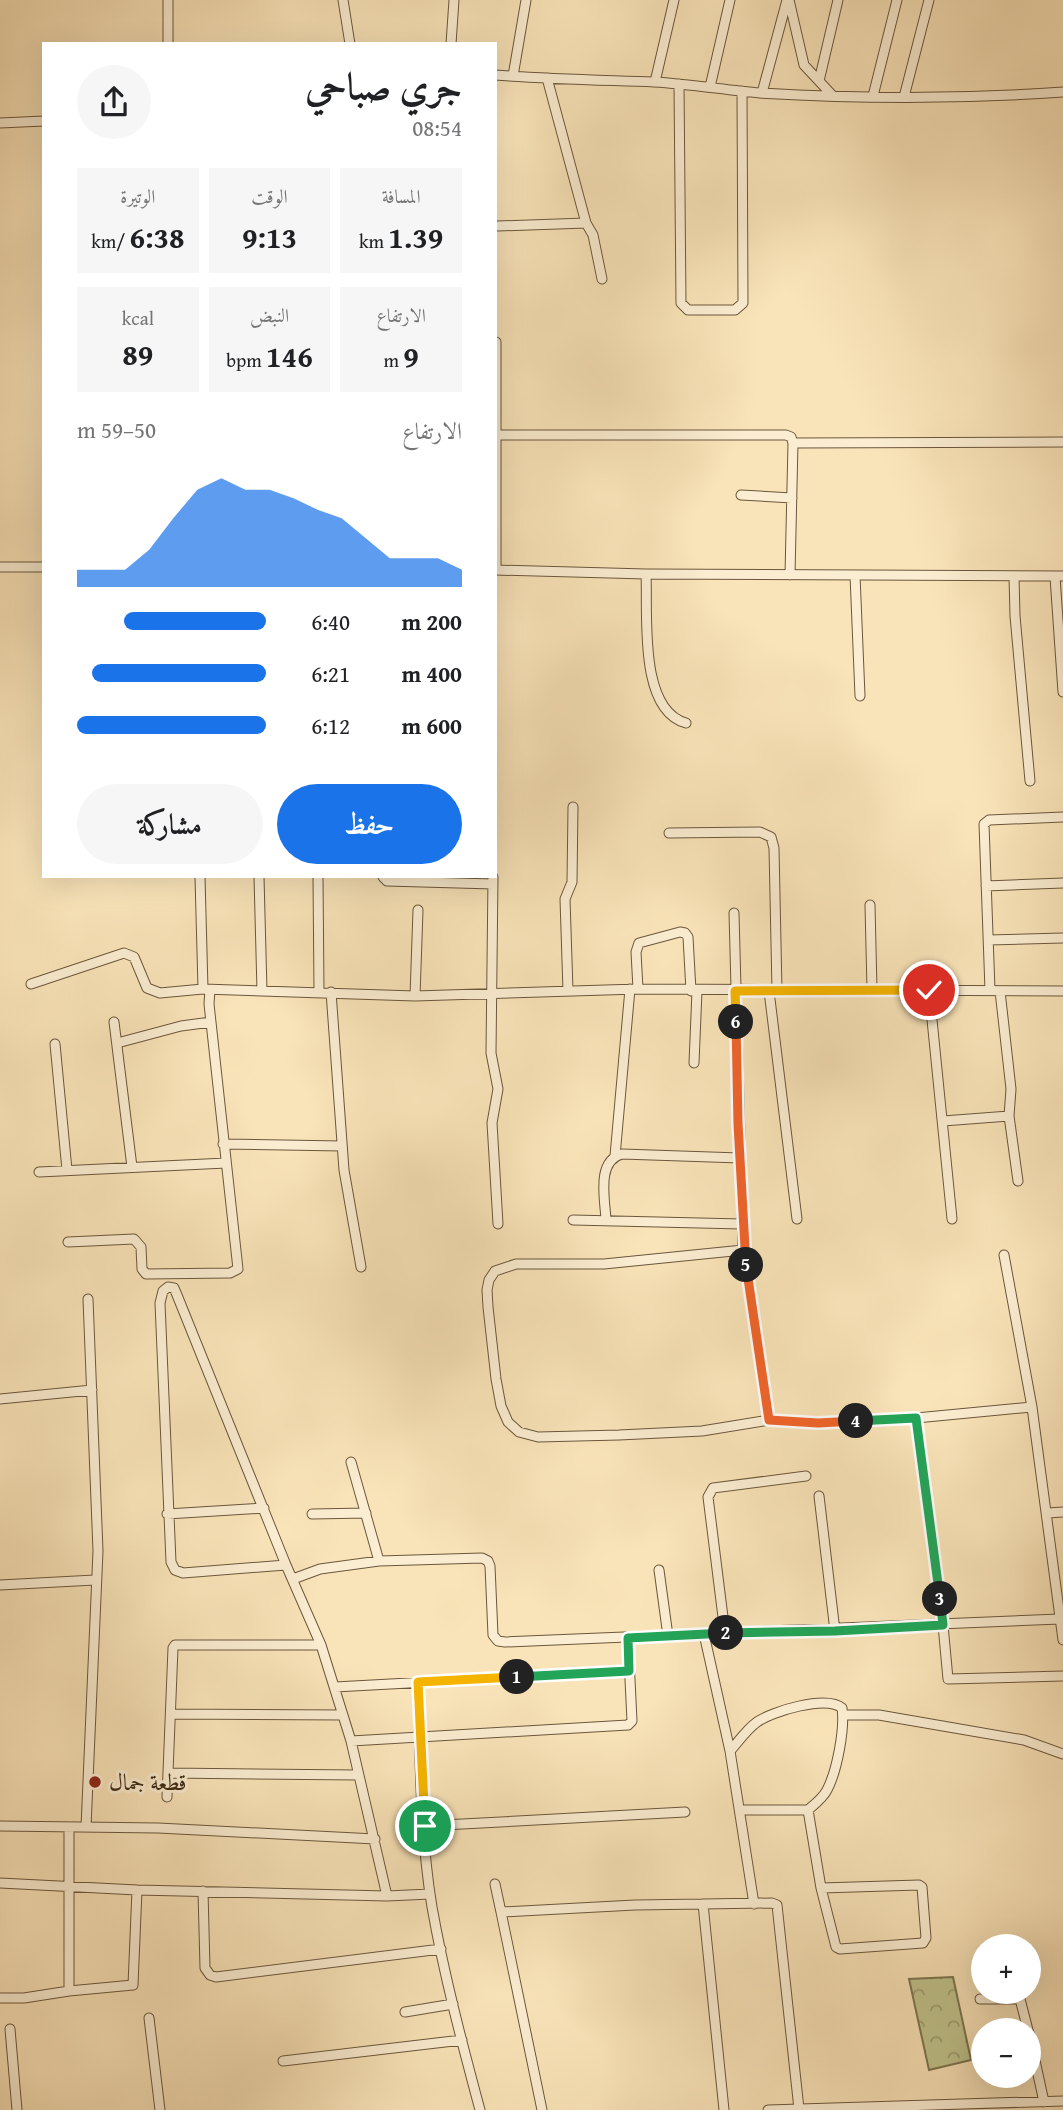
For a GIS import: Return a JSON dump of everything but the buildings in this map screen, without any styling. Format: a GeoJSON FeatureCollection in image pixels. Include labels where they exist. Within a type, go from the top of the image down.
{"type":"FeatureCollection","features":[{"type":"Feature","properties":{"kind":"street"},"geometry":{"type":"LineString","coordinates":[[168,0],[168,42]]}},
{"type":"Feature","properties":{"kind":"street"},"geometry":{"type":"LineString","coordinates":[[343,0],[350,42]]}},
{"type":"Feature","properties":{"kind":"street"},"geometry":{"type":"LineString","coordinates":[[451,42],[454,0]]}},
{"type":"Feature","properties":{"kind":"street"},"geometry":{"type":"LineString","coordinates":[[513,76],[526,0]]}},
{"type":"Feature","properties":{"kind":"street"},"geometry":{"type":"LineString","coordinates":[[654,82],[674,0]]}},
{"type":"Feature","properties":{"kind":"street"},"geometry":{"type":"LineString","coordinates":[[710,88],[730,0]]}},
{"type":"Feature","properties":{"kind":"street"},"geometry":{"type":"LineString","coordinates":[[788,0],[804,65],[833,96]]}},
{"type":"Feature","properties":{"kind":"street"},"geometry":{"type":"LineString","coordinates":[[762,93],[788,0]]}},
{"type":"Feature","properties":{"kind":"street"},"geometry":{"type":"LineString","coordinates":[[819,81],[838,0]]}},
{"type":"Feature","properties":{"kind":"street"},"geometry":{"type":"LineString","coordinates":[[873,96],[897,0]]}},
{"type":"Feature","properties":{"kind":"street"},"geometry":{"type":"LineString","coordinates":[[904,97],[929,0]]}},
{"type":"Feature","properties":{"kind":"street"},"geometry":{"type":"LineString","coordinates":[[497,75],[654,82],[762,93],[833,96],[904,97],[1063,92]]}},
{"type":"Feature","properties":{"kind":"street"},"geometry":{"type":"LineString","coordinates":[[547,78],[586,223],[593,235],[602,279]]}},
{"type":"Feature","properties":{"kind":"street"},"geometry":{"type":"LineString","coordinates":[[679,84],[681,303],[688,310],[735,310],[743,303],[742,91]]}},
{"type":"Feature","properties":{"kind":"street"},"geometry":{"type":"LineString","coordinates":[[0,123],[42,121]]}},
{"type":"Feature","properties":{"kind":"street"},"geometry":{"type":"LineString","coordinates":[[498,226],[586,223]]}},
{"type":"Feature","properties":{"kind":"street"},"geometry":{"type":"LineString","coordinates":[[497,435],[791,437],[790,575]]}},
{"type":"Feature","properties":{"kind":"street"},"geometry":{"type":"LineString","coordinates":[[793,443],[970,440],[1063,442]]}},
{"type":"Feature","properties":{"kind":"street"},"geometry":{"type":"LineString","coordinates":[[740,495],[792,498]]}},
{"type":"Feature","properties":{"kind":"street"},"geometry":{"type":"LineString","coordinates":[[0,567],[42,567]]}},
{"type":"Feature","properties":{"kind":"street"},"geometry":{"type":"LineString","coordinates":[[497,570],[646,574],[1059,576],[1063,692]]}},
{"type":"Feature","properties":{"kind":"street"},"geometry":{"type":"LineString","coordinates":[[646,574],[645,610],[655,689],[659,701],[667,711],[677,720],[686,723]]}},
{"type":"Feature","properties":{"kind":"street"},"geometry":{"type":"LineString","coordinates":[[855,575],[860,696]]}},
{"type":"Feature","properties":{"kind":"street"},"geometry":{"type":"LineString","coordinates":[[1014,576],[1015,616],[1030,780]]}},
{"type":"Feature","properties":{"kind":"street"},"geometry":{"type":"LineString","coordinates":[[568,991],[565,899],[572,882],[573,807]]}},
{"type":"Feature","properties":{"kind":"street"},"geometry":{"type":"LineString","coordinates":[[990,990],[983,826],[985,822],[1063,817]]}},
{"type":"Feature","properties":{"kind":"street"},"geometry":{"type":"LineString","coordinates":[[668,833],[760,832],[771,837],[774,859],[773,991],[797,1219]]}},
{"type":"Feature","properties":{"kind":"street"},"geometry":{"type":"LineString","coordinates":[[68,1242],[134,1239],[141,1247],[142,1269],[146,1273],[235,1272],[238,1269],[207,989],[200,878]]}},
{"type":"Feature","properties":{"kind":"street"},"geometry":{"type":"LineString","coordinates":[[259,878],[262,991]]}},
{"type":"Feature","properties":{"kind":"street"},"geometry":{"type":"LineString","coordinates":[[318,878],[319,992]]}},
{"type":"Feature","properties":{"kind":"street"},"geometry":{"type":"LineString","coordinates":[[384,878],[387,881],[493,880],[491,1053],[498,1089],[492,1123],[498,1224]]}},
{"type":"Feature","properties":{"kind":"street"},"geometry":{"type":"LineString","coordinates":[[986,886],[1063,883]]}},
{"type":"Feature","properties":{"kind":"street"},"geometry":{"type":"LineString","coordinates":[[870,905],[872,990]]}},
{"type":"Feature","properties":{"kind":"street"},"geometry":{"type":"LineString","coordinates":[[415,996],[418,910]]}},
{"type":"Feature","properties":{"kind":"street"},"geometry":{"type":"LineString","coordinates":[[734,913],[743,1250],[769,1420]]}},
{"type":"Feature","properties":{"kind":"street"},"geometry":{"type":"LineString","coordinates":[[615,1156],[639,943],[680,932],[688,937],[694,990],[694,1063]]}},
{"type":"Feature","properties":{"kind":"street"},"geometry":{"type":"LineString","coordinates":[[988,940],[1063,938]]}},
{"type":"Feature","properties":{"kind":"street"},"geometry":{"type":"LineString","coordinates":[[30,984],[124,953],[134,957],[144,985],[160,993],[207,989],[415,996],[634,989],[1063,991]]}},
{"type":"Feature","properties":{"kind":"street"},"geometry":{"type":"LineString","coordinates":[[929,990],[952,1219]]}},
{"type":"Feature","properties":{"kind":"street"},"geometry":{"type":"LineString","coordinates":[[1000,991],[1011,1089],[1009,1116],[1018,1181]]}},
{"type":"Feature","properties":{"kind":"street"},"geometry":{"type":"LineString","coordinates":[[331,992],[347,1192],[361,1267]]}},
{"type":"Feature","properties":{"kind":"street"},"geometry":{"type":"LineString","coordinates":[[114,1022],[132,1167]]}},
{"type":"Feature","properties":{"kind":"street"},"geometry":{"type":"LineString","coordinates":[[121,1042],[181,1026],[211,1022]]}},
{"type":"Feature","properties":{"kind":"street"},"geometry":{"type":"LineString","coordinates":[[55,1044],[67,1170]]}},
{"type":"Feature","properties":{"kind":"street"},"geometry":{"type":"LineString","coordinates":[[943,1121],[1009,1116]]}},
{"type":"Feature","properties":{"kind":"street"},"geometry":{"type":"LineString","coordinates":[[223,1144],[342,1146]]}},
{"type":"Feature","properties":{"kind":"street"},"geometry":{"type":"LineString","coordinates":[[606,1220],[605,1170],[610,1159],[615,1156],[622,1154],[740,1158]]}},
{"type":"Feature","properties":{"kind":"street"},"geometry":{"type":"LineString","coordinates":[[39,1172],[226,1163]]}},
{"type":"Feature","properties":{"kind":"street"},"geometry":{"type":"LineString","coordinates":[[573,1220],[742,1224]]}},
{"type":"Feature","properties":{"kind":"street"},"geometry":{"type":"LineString","coordinates":[[743,1250],[604,1264],[516,1264],[495,1271],[487,1290],[496,1378],[501,1406],[508,1422],[519,1432],[538,1437],[702,1431],[769,1420],[818,1423],[916,1418],[1032,1406]]}},
{"type":"Feature","properties":{"kind":"street"},"geometry":{"type":"LineString","coordinates":[[1004,1255],[1032,1406],[1063,1640]]}},
{"type":"Feature","properties":{"kind":"street"},"geometry":{"type":"LineString","coordinates":[[286,1565],[183,1573],[175,1570],[171,1562],[160,1303],[163,1291],[168,1287],[174,1288],[177,1295],[321,1645],[351,1741],[387,1896]]}},
{"type":"Feature","properties":{"kind":"street"},"geometry":{"type":"LineString","coordinates":[[86,1827],[98,1550],[88,1299]]}},
{"type":"Feature","properties":{"kind":"street"},"geometry":{"type":"LineString","coordinates":[[0,1399],[92,1390]]}},
{"type":"Feature","properties":{"kind":"street"},"geometry":{"type":"LineString","coordinates":[[916,1418],[948,1679],[1063,1676]]}},
{"type":"Feature","properties":{"kind":"street"},"geometry":{"type":"LineString","coordinates":[[351,1462],[379,1562]]}},
{"type":"Feature","properties":{"kind":"street"},"geometry":{"type":"LineString","coordinates":[[725,1633],[709,1492],[713,1488],[806,1476]]}},
{"type":"Feature","properties":{"kind":"street"},"geometry":{"type":"LineString","coordinates":[[819,1496],[835,1631]]}},
{"type":"Feature","properties":{"kind":"street"},"geometry":{"type":"LineString","coordinates":[[167,1514],[264,1508]]}},
{"type":"Feature","properties":{"kind":"street"},"geometry":{"type":"LineString","coordinates":[[1048,1513],[1063,1512]]}},
{"type":"Feature","properties":{"kind":"street"},"geometry":{"type":"LineString","coordinates":[[312,1514],[366,1513]]}},
{"type":"Feature","properties":{"kind":"street"},"geometry":{"type":"LineString","coordinates":[[293,1579],[320,1569],[379,1562],[476,1557],[488,1561],[494,1635],[498,1641],[835,1631],[1060,1619]]}},
{"type":"Feature","properties":{"kind":"street"},"geometry":{"type":"LineString","coordinates":[[659,1570],[668,1636]]}},
{"type":"Feature","properties":{"kind":"street"},"geometry":{"type":"LineString","coordinates":[[0,1585],[95,1580]]}},
{"type":"Feature","properties":{"kind":"street"},"geometry":{"type":"LineString","coordinates":[[704,1634],[730,1751],[754,1904]]}},
{"type":"Feature","properties":{"kind":"street"},"geometry":{"type":"LineString","coordinates":[[351,1741],[628,1725],[632,1721],[628,1638]]}},
{"type":"Feature","properties":{"kind":"street"},"geometry":{"type":"LineString","coordinates":[[167,1797],[173,1648],[178,1643],[321,1645]]}},
{"type":"Feature","properties":{"kind":"street"},"geometry":{"type":"LineString","coordinates":[[335,1687],[629,1671]]}},
{"type":"Feature","properties":{"kind":"street"},"geometry":{"type":"LineString","coordinates":[[418,1682],[430,1894],[440,1949],[480,2110]]}},
{"type":"Feature","properties":{"kind":"street"},"geometry":{"type":"LineString","coordinates":[[730,1751],[755,1723],[779,1712],[801,1705],[831,1704],[842,1708],[831,1781],[826,1793],[808,1810],[740,1810]]}},
{"type":"Feature","properties":{"kind":"street"},"geometry":{"type":"LineString","coordinates":[[171,1714],[343,1715]]}},
{"type":"Feature","properties":{"kind":"street"},"geometry":{"type":"LineString","coordinates":[[843,1715],[879,1715],[1024,1740],[1063,1754]]}},
{"type":"Feature","properties":{"kind":"street"},"geometry":{"type":"LineString","coordinates":[[168,1773],[358,1775]]}},
{"type":"Feature","properties":{"kind":"street"},"geometry":{"type":"LineString","coordinates":[[808,1810],[821,1888],[836,1947],[840,1949],[923,1943],[926,1938],[925,1891],[919,1885],[821,1888]]}},
{"type":"Feature","properties":{"kind":"street"},"geometry":{"type":"LineString","coordinates":[[425,1826],[685,1812]]}},
{"type":"Feature","properties":{"kind":"street"},"geometry":{"type":"LineString","coordinates":[[0,1826],[375,1839]]}},
{"type":"Feature","properties":{"kind":"street"},"geometry":{"type":"LineString","coordinates":[[69,1827],[69,1992]]}},
{"type":"Feature","properties":{"kind":"street"},"geometry":{"type":"LineString","coordinates":[[0,1883],[136,1890],[387,1896],[430,1894]]}},
{"type":"Feature","properties":{"kind":"street"},"geometry":{"type":"LineString","coordinates":[[495,1884],[542,2110]]}},
{"type":"Feature","properties":{"kind":"street"},"geometry":{"type":"LineString","coordinates":[[0,1998],[24,1998],[133,1985],[136,1890]]}},
{"type":"Feature","properties":{"kind":"street"},"geometry":{"type":"LineString","coordinates":[[203,1891],[205,1968],[210,1975],[216,1977],[440,1949]]}},
{"type":"Feature","properties":{"kind":"street"},"geometry":{"type":"LineString","coordinates":[[703,1904],[724,2110]]}},
{"type":"Feature","properties":{"kind":"street"},"geometry":{"type":"LineString","coordinates":[[501,1912],[635,1905],[777,1905],[799,2109]]}},
{"type":"Feature","properties":{"kind":"street"},"geometry":{"type":"LineString","coordinates":[[405,2012],[453,2004]]}},
{"type":"Feature","properties":{"kind":"street"},"geometry":{"type":"LineString","coordinates":[[149,2018],[160,2110]]}},
{"type":"Feature","properties":{"kind":"street"},"geometry":{"type":"LineString","coordinates":[[10,2029],[17,2110]]}},
{"type":"Feature","properties":{"kind":"street"},"geometry":{"type":"LineString","coordinates":[[284,2061],[462,2040]]}},
{"type":"Feature","properties":{"kind":"street"},"geometry":{"type":"LineString","coordinates":[[1041,2088],[1044,2102]]}},
{"type":"Feature","properties":{"kind":"street"},"geometry":{"type":"LineString","coordinates":[[768,2110],[1063,2101]]}},
{"type":"Feature","properties":{"kind":"green space"},"geometry":{"type":"Polygon","coordinates":[[[953,1977],[971,2060],[929,2070],[909,1979],[953,1977]]]}},
{"type":"Feature","properties":{"kind":"place","name":"قطعة جمال"},"geometry":{"type":"Point","coordinates":[95,1782]}},
{"type":"Feature","properties":{"kind":"route"},"geometry":{"type":"LineString","coordinates":[[425,1826],[418,1682],[629,1671],[628,1638],[943,1625],[916,1418],[818,1423],[769,1420],[743,1250],[735,991],[929,990]]}}]}
